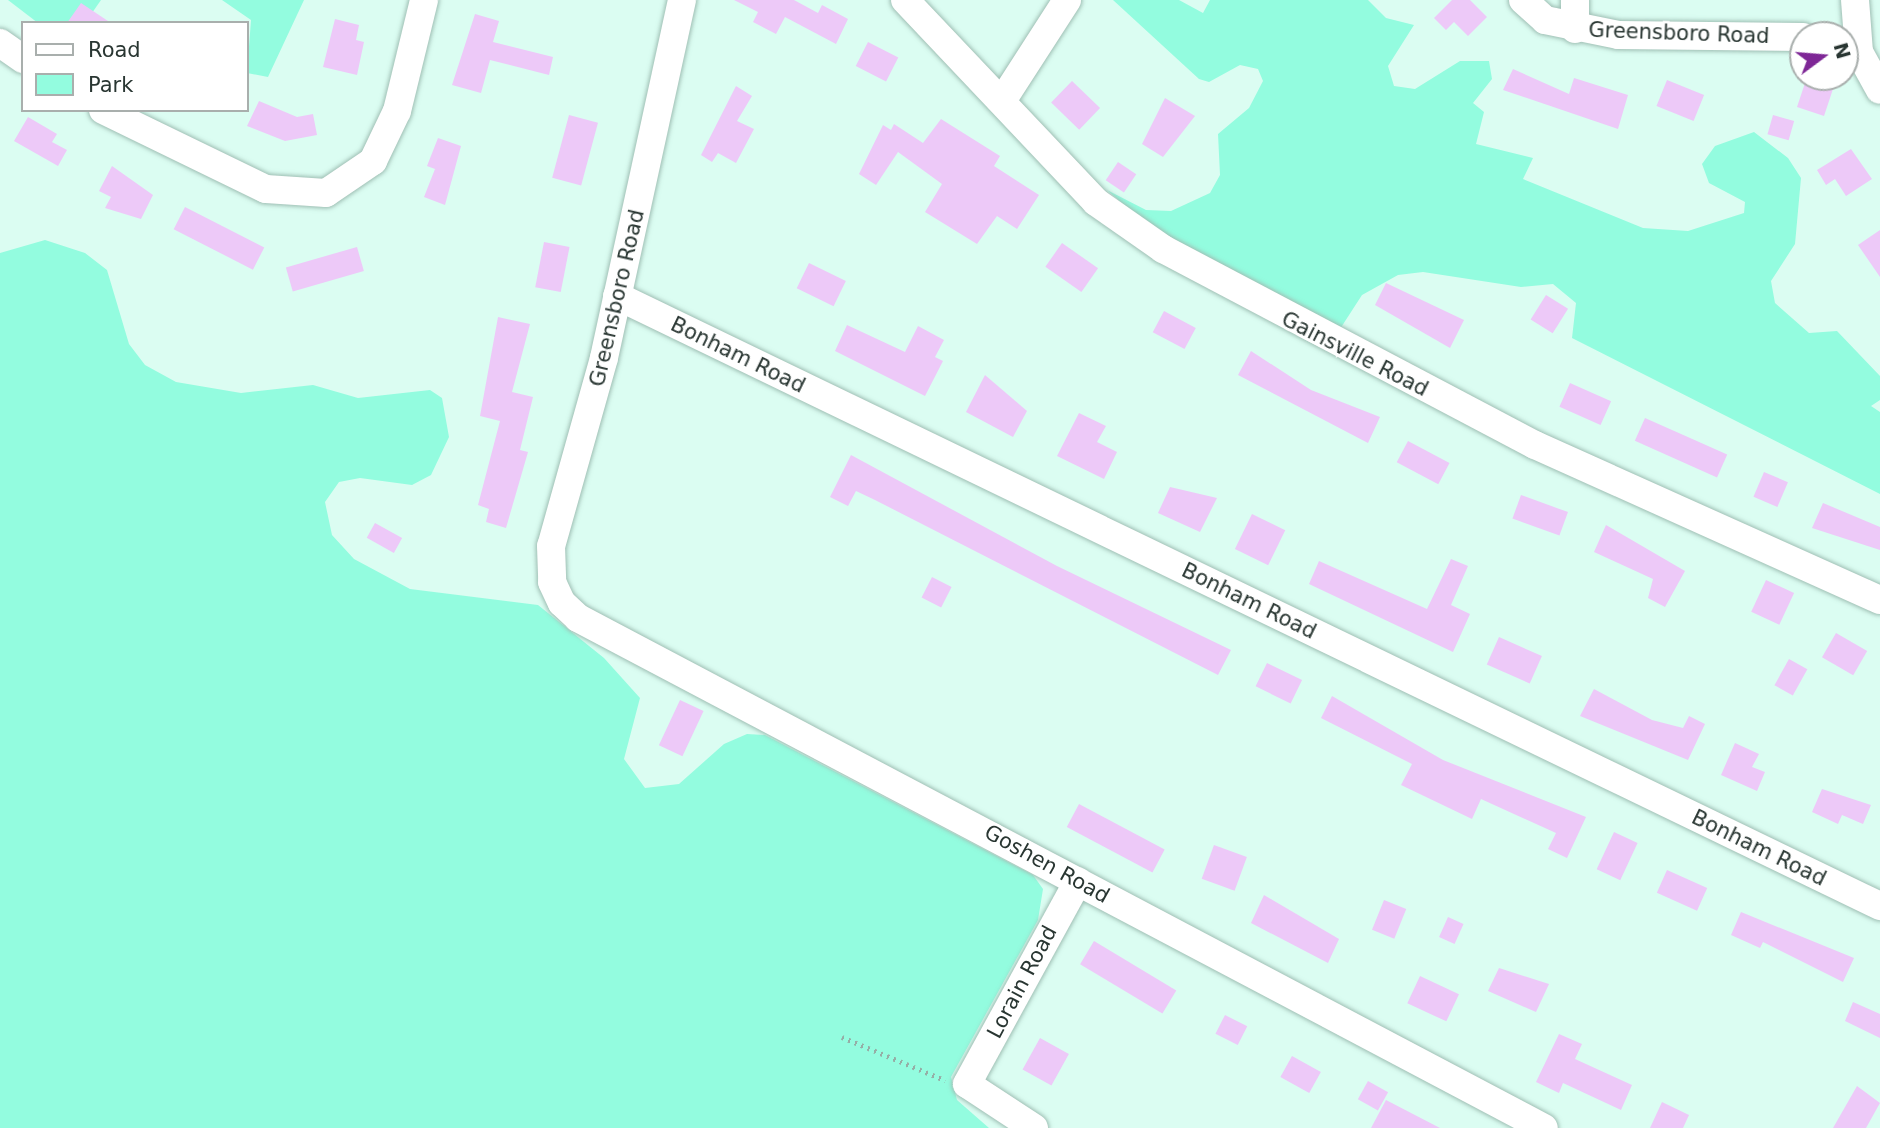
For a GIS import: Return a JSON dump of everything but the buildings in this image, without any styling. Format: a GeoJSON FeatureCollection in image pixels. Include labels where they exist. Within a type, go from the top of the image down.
{"type":"FeatureCollection","features":[{"type":"Feature","properties":{"kind":"street"},"geometry":{"type":"LineString","coordinates":[[107,112],[266,189],[326,193],[358,177],[373,161],[397,111],[424,0]]}},
{"type":"Feature","properties":{"kind":"street","name":"Greensboro Road"},"geometry":{"type":"LineString","coordinates":[[556,593],[551,546],[617,296],[681,0]]}},
{"type":"Feature","properties":{"kind":"street","name":"Gainsville Road"},"geometry":{"type":"LineString","coordinates":[[905,0],[1096,202],[1229,289],[1535,445],[1880,600]]}},
{"type":"Feature","properties":{"kind":"street"},"geometry":{"type":"LineString","coordinates":[[1002,101],[1067,0]]}},
{"type":"Feature","properties":{"kind":"street","name":"Greensboro Road"},"geometry":{"type":"LineString","coordinates":[[1523,0],[1545,20],[1575,29],[1789,37]]}},
{"type":"Feature","properties":{"kind":"street"},"geometry":{"type":"LineString","coordinates":[[1575,0],[1575,29]]}},
{"type":"Feature","properties":{"kind":"street"},"geometry":{"type":"LineString","coordinates":[[1847,21],[1855,0]]}},
{"type":"Feature","properties":{"kind":"street"},"geometry":{"type":"LineString","coordinates":[[0,43],[21,58]]}},
{"type":"Feature","properties":{"kind":"street"},"geometry":{"type":"LineString","coordinates":[[1859,58],[1880,90]]}},
{"type":"Feature","properties":{"kind":"street","name":"Bonham Road"},"geometry":{"type":"LineString","coordinates":[[617,296],[1880,906]]}},
{"type":"Feature","properties":{"kind":"street","name":"Goshen Road"},"geometry":{"type":"LineString","coordinates":[[556,593],[579,618],[1544,1128]]}},
{"type":"Feature","properties":{"kind":"street","name":"Lorain Road"},"geometry":{"type":"LineString","coordinates":[[967,1084],[1078,881]]}},
{"type":"Feature","properties":{"kind":"street"},"geometry":{"type":"LineString","coordinates":[[967,1084],[1034,1128]]}},
{"type":"Feature","properties":{"kind":"path"},"geometry":{"type":"LineString","coordinates":[[842,1037],[967,1084]]}},
{"type":"Feature","properties":{"kind":"green space"},"geometry":{"type":"Polygon","coordinates":[[[8,0],[101,0],[86,21],[35,21],[8,0]]]}},
{"type":"Feature","properties":{"kind":"green space"},"geometry":{"type":"Polygon","coordinates":[[[222,0],[304,0],[268,77],[248,73],[251,20],[222,0]]]}},
{"type":"Feature","properties":{"kind":"green space"},"geometry":{"type":"Polygon","coordinates":[[[1113,0],[1179,0],[1203,13],[1210,0],[1368,0],[1386,18],[1414,25],[1388,66],[1394,86],[1415,89],[1460,61],[1489,61],[1492,79],[1473,103],[1484,112],[1476,144],[1533,158],[1523,179],[1643,228],[1688,231],[1744,213],[1745,202],[1709,183],[1702,164],[1715,146],[1754,132],[1788,158],[1801,178],[1795,244],[1771,281],[1775,303],[1809,333],[1837,331],[1880,376],[1880,400],[1871,406],[1880,412],[1880,494],[1572,338],[1576,303],[1553,284],[1521,287],[1423,272],[1398,275],[1362,295],[1340,329],[1159,235],[1107,190],[1146,210],[1171,211],[1210,193],[1220,175],[1218,134],[1249,108],[1263,81],[1258,69],[1240,65],[1209,82],[1199,79],[1113,0]]]}},
{"type":"Feature","properties":{"kind":"green space"},"geometry":{"type":"Polygon","coordinates":[[[45,240],[85,253],[107,270],[129,344],[145,365],[176,382],[241,393],[313,385],[358,398],[430,390],[442,398],[449,437],[431,475],[412,485],[360,478],[339,482],[325,502],[332,535],[354,559],[410,589],[538,605],[604,658],[640,698],[624,759],[645,788],[679,784],[724,744],[747,734],[765,735],[1033,875],[1043,889],[1038,920],[951,1077],[957,1100],[989,1128],[0,1128],[0,253],[45,240]]]}}]}
